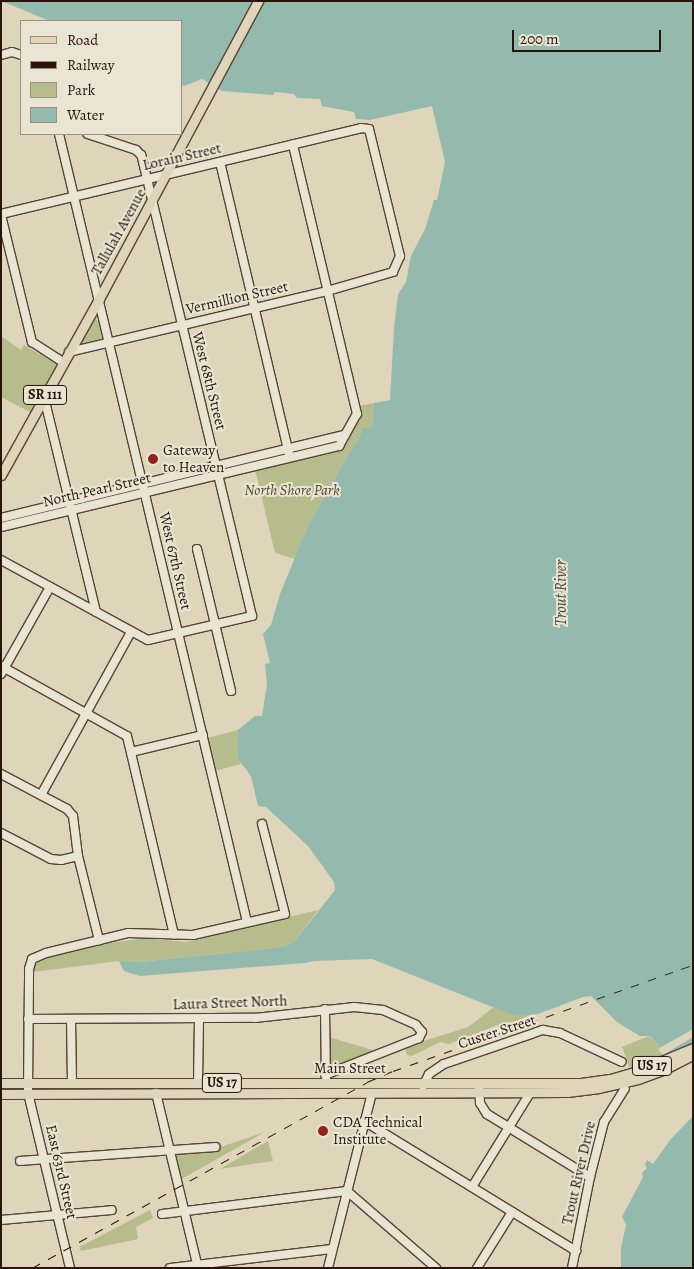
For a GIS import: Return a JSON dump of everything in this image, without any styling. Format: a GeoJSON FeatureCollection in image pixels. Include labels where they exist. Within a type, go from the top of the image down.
{"type":"FeatureCollection","features":[{"type":"Feature","properties":{"kind":"main road","name":"Tallulah Avenue"},"geometry":{"type":"LineString","coordinates":[[1,475],[99,299],[166,175],[210,87],[258,1]]}},
{"type":"Feature","properties":{"kind":"main road","name":"Main Street"},"geometry":{"type":"LineString","coordinates":[[1,1083],[290,1083],[326,1079],[424,1083],[611,1082],[693,1048]]}},
{"type":"Feature","properties":{"kind":"main road","name":"Main Street"},"geometry":{"type":"LineString","coordinates":[[1,1094],[530,1093],[581,1090],[652,1074],[693,1055]]}},
{"type":"Feature","properties":{"kind":"main road"},"geometry":{"type":"LineString","coordinates":[[156,1093],[162,1089],[194,1088],[228,1083]]}},
{"type":"Feature","properties":{"kind":"street"},"geometry":{"type":"LineString","coordinates":[[1,55],[12,52],[20,55]]}},
{"type":"Feature","properties":{"kind":"street","name":"Lorain Street"},"geometry":{"type":"LineString","coordinates":[[1,214],[361,128],[369,130],[400,256]]}},
{"type":"Feature","properties":{"kind":"street","name":"West 67th Street"},"geometry":{"type":"LineString","coordinates":[[59,135],[247,922]]}},
{"type":"Feature","properties":{"kind":"street","name":"West 68th Street"},"geometry":{"type":"LineString","coordinates":[[91,135],[139,152],[147,179],[252,616],[215,625]]}},
{"type":"Feature","properties":{"kind":"street"},"geometry":{"type":"LineString","coordinates":[[292,145],[327,291]]}},
{"type":"Feature","properties":{"kind":"street"},"geometry":{"type":"LineString","coordinates":[[220,162],[289,454]]}},
{"type":"Feature","properties":{"kind":"street"},"geometry":{"type":"LineString","coordinates":[[1,214],[32,342],[63,362]]}},
{"type":"Feature","properties":{"kind":"street","name":"Vermillion Street"},"geometry":{"type":"LineString","coordinates":[[69,352],[388,275],[398,265],[400,256]]}},
{"type":"Feature","properties":{"kind":"street","name":"North Pearl Street"},"geometry":{"type":"LineString","coordinates":[[1,527],[72,510],[216,466],[339,446],[357,414],[327,291]]}},
{"type":"Feature","properties":{"kind":"street"},"geometry":{"type":"LineString","coordinates":[[44,397],[96,612]]}},
{"type":"Feature","properties":{"kind":"street","name":"North Pearl Street"},"geometry":{"type":"LineString","coordinates":[[1,518],[70,502],[218,475],[289,454]]}},
{"type":"Feature","properties":{"kind":"street"},"geometry":{"type":"LineString","coordinates":[[196,549],[231,691]]}},
{"type":"Feature","properties":{"kind":"street"},"geometry":{"type":"LineString","coordinates":[[1,560],[131,632],[152,640],[215,625]]}},
{"type":"Feature","properties":{"kind":"street"},"geometry":{"type":"LineString","coordinates":[[50,587],[2,670],[127,736],[174,935]]}},
{"type":"Feature","properties":{"kind":"street"},"geometry":{"type":"LineString","coordinates":[[41,796],[131,632]]}},
{"type":"Feature","properties":{"kind":"street"},"geometry":{"type":"LineString","coordinates":[[131,752],[203,735]]}},
{"type":"Feature","properties":{"kind":"street"},"geometry":{"type":"LineString","coordinates":[[1,774],[70,812],[75,821],[78,856],[99,940],[138,932],[193,935],[285,914],[262,824]]}},
{"type":"Feature","properties":{"kind":"street"},"geometry":{"type":"LineString","coordinates":[[1,833],[50,859],[61,860],[78,856]]}},
{"type":"Feature","properties":{"kind":"street","name":"East 63rd Street"},"geometry":{"type":"LineString","coordinates":[[70,1268],[28,1094],[29,969],[32,959],[46,953],[99,940]]}},
{"type":"Feature","properties":{"kind":"street","name":"Laura Street North"},"geometry":{"type":"LineString","coordinates":[[28,1019],[263,1018],[354,1007],[383,1010],[416,1025],[420,1029],[422,1035],[419,1038],[326,1079]]}},
{"type":"Feature","properties":{"kind":"street"},"geometry":{"type":"LineString","coordinates":[[325,1009],[326,1079]]}},
{"type":"Feature","properties":{"kind":"street"},"geometry":{"type":"LineString","coordinates":[[71,1019],[72,1083]]}},
{"type":"Feature","properties":{"kind":"street"},"geometry":{"type":"LineString","coordinates":[[198,1083],[199,1019]]}},
{"type":"Feature","properties":{"kind":"street","name":"Custer Street"},"geometry":{"type":"LineString","coordinates":[[424,1083],[434,1068],[543,1030],[560,1033],[622,1062]]}},
{"type":"Feature","properties":{"kind":"street"},"geometry":{"type":"LineString","coordinates":[[290,1083],[290,1093]]}},
{"type":"Feature","properties":{"kind":"street"},"geometry":{"type":"LineString","coordinates":[[422,1094],[424,1083]]}},
{"type":"Feature","properties":{"kind":"street"},"geometry":{"type":"LineString","coordinates":[[480,1083],[482,1109],[509,1128],[590,1177]]}},
{"type":"Feature","properties":{"kind":"street","name":"Trout River Drive"},"geometry":{"type":"LineString","coordinates":[[572,1268],[590,1177],[604,1122],[625,1089]]}},
{"type":"Feature","properties":{"kind":"street"},"geometry":{"type":"LineString","coordinates":[[156,1093],[198,1266]]}},
{"type":"Feature","properties":{"kind":"street"},"geometry":{"type":"LineString","coordinates":[[328,1268],[372,1093]]}},
{"type":"Feature","properties":{"kind":"street"},"geometry":{"type":"LineString","coordinates":[[472,1187],[530,1093]]}},
{"type":"Feature","properties":{"kind":"street"},"geometry":{"type":"LineString","coordinates":[[364,1122],[576,1252]]}},
{"type":"Feature","properties":{"kind":"street"},"geometry":{"type":"LineString","coordinates":[[20,1161],[215,1147]]}},
{"type":"Feature","properties":{"kind":"street"},"geometry":{"type":"LineString","coordinates":[[162,1214],[347,1192],[436,1268]]}},
{"type":"Feature","properties":{"kind":"street"},"geometry":{"type":"LineString","coordinates":[[1,1220],[112,1210]]}},
{"type":"Feature","properties":{"kind":"street"},"geometry":{"type":"LineString","coordinates":[[477,1268],[512,1212]]}},
{"type":"Feature","properties":{"kind":"street"},"geometry":{"type":"LineString","coordinates":[[170,1268],[332,1249]]}},
{"type":"Feature","properties":{"kind":"green space"},"geometry":{"type":"Polygon","coordinates":[[[95,319],[100,321],[104,338],[83,345],[80,341],[91,321],[95,319]]]}},
{"type":"Feature","properties":{"kind":"green space"},"geometry":{"type":"Polygon","coordinates":[[[1,336],[21,350],[24,345],[57,364],[30,412],[1,397],[1,336]]]}},
{"type":"Feature","properties":{"kind":"green space","name":"North Shore Park"},"geometry":{"type":"Polygon","coordinates":[[[374,403],[372,427],[362,428],[359,439],[353,446],[308,526],[295,559],[275,553],[255,469],[342,449],[359,420],[359,406],[374,403]]]}},
{"type":"Feature","properties":{"kind":"green space"},"geometry":{"type":"Polygon","coordinates":[[[238,730],[238,759],[241,764],[215,771],[207,738],[238,730]]]}},
{"type":"Feature","properties":{"kind":"green space"},"geometry":{"type":"Polygon","coordinates":[[[318,910],[294,942],[284,947],[139,962],[119,961],[33,972],[35,962],[40,959],[102,944],[147,938],[185,942],[318,910]]]}},
{"type":"Feature","properties":{"kind":"green space"},"geometry":{"type":"Polygon","coordinates":[[[494,1007],[515,1016],[532,1014],[512,1023],[503,1023],[449,1044],[440,1042],[412,1056],[407,1055],[405,1047],[468,1027],[494,1007]]]}},
{"type":"Feature","properties":{"kind":"green space"},"geometry":{"type":"Polygon","coordinates":[[[649,1036],[667,1055],[630,1069],[622,1047],[649,1036]]]}},
{"type":"Feature","properties":{"kind":"green space"},"geometry":{"type":"Polygon","coordinates":[[[329,1037],[379,1052],[334,1070],[330,1069],[329,1037]]]}},
{"type":"Feature","properties":{"kind":"green space"},"geometry":{"type":"Polygon","coordinates":[[[265,1132],[180,1180],[174,1156],[176,1152],[218,1148],[265,1132]]]}},
{"type":"Feature","properties":{"kind":"green space"},"geometry":{"type":"Polygon","coordinates":[[[268,1141],[273,1161],[220,1169],[268,1141]]]}},
{"type":"Feature","properties":{"kind":"green space"},"geometry":{"type":"Polygon","coordinates":[[[150,1210],[153,1218],[136,1227],[138,1239],[81,1251],[79,1247],[150,1210]]]}},
{"type":"Feature","properties":{"kind":"water","name":"Trout River"},"geometry":{"type":"Polygon","coordinates":[[[1,1],[693,1],[693,1055],[667,1055],[650,1036],[640,1036],[617,1022],[591,996],[583,997],[538,1014],[515,1016],[372,959],[314,961],[140,976],[124,971],[119,961],[139,962],[284,947],[294,942],[335,890],[334,882],[308,846],[266,807],[258,806],[251,776],[238,759],[238,730],[255,716],[262,716],[267,684],[265,664],[270,663],[263,634],[271,625],[280,594],[308,526],[353,446],[359,439],[362,428],[372,427],[374,403],[390,400],[398,294],[406,282],[411,256],[425,229],[434,200],[437,200],[445,162],[432,106],[370,120],[356,119],[354,112],[322,106],[320,99],[297,98],[294,94],[275,92],[273,95],[222,91],[202,79],[184,86],[182,85],[182,20],[48,20],[1,1]]]}},
{"type":"Feature","properties":{"kind":"water"},"geometry":{"type":"Polygon","coordinates":[[[693,1116],[693,1268],[621,1268],[621,1248],[626,1225],[622,1217],[643,1177],[642,1173],[647,1168],[645,1165],[647,1160],[653,1164],[671,1139],[693,1116]]]}},
{"type":"Feature","properties":{"kind":"pier"},"geometry":{"type":"Polygon","coordinates":[[[693,1029],[693,1037],[663,1055],[658,1049],[693,1029]]]}},
{"type":"Feature","properties":{"kind":"railway"},"geometry":{"type":"LineString","coordinates":[[32,1268],[367,1082],[393,1071],[693,965]]}},
{"type":"Feature","properties":{"kind":"place","name":"Gateway to Heaven"},"geometry":{"type":"Point","coordinates":[153,459]}},
{"type":"Feature","properties":{"kind":"place","name":"CDA Technical Institute"},"geometry":{"type":"Point","coordinates":[323,1131]}}]}
